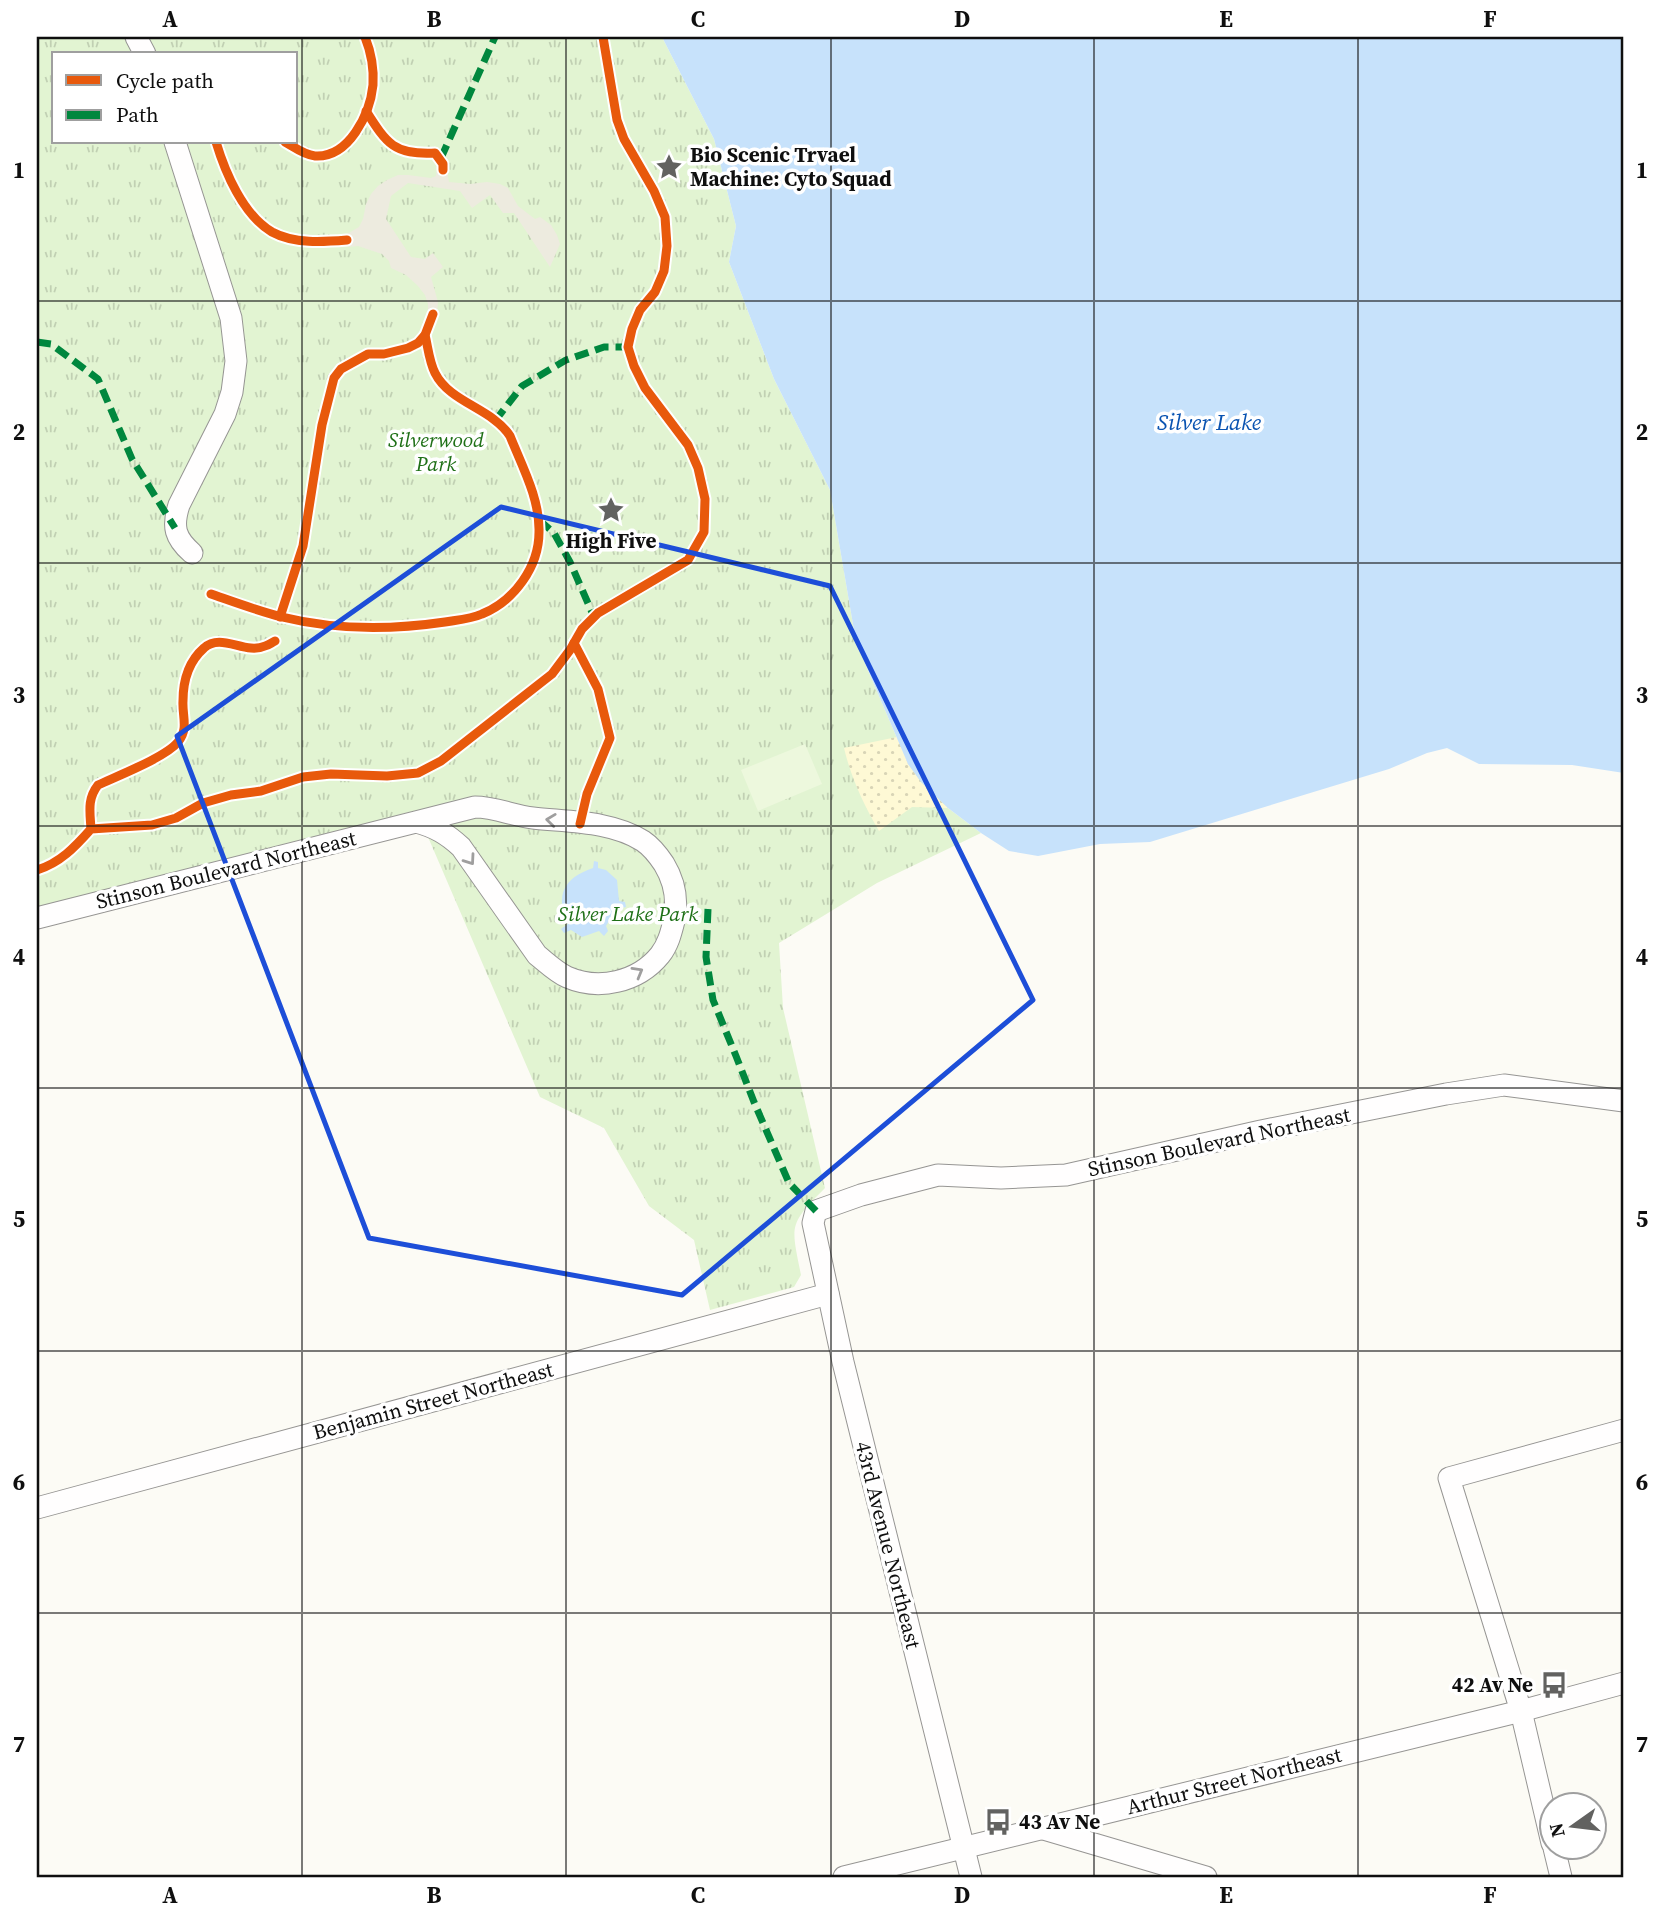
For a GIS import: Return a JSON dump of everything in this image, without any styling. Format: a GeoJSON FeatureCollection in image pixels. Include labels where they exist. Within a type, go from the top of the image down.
{"type":"FeatureCollection","features":[{"type":"Feature","properties":{"kind":"street"},"geometry":{"type":"LineString","coordinates":[[176,144],[231,318],[236,361],[232,392],[225,414],[178,505],[175,517],[178,537],[192,553]]}},
{"type":"Feature","properties":{"kind":"street","name":"Stinson Boulevard Northeast"},"geometry":{"type":"LineString","coordinates":[[37,918],[475,807],[486,807],[526,817],[606,827],[625,832],[644,842],[657,854],[669,872],[675,889],[677,907],[670,937],[662,954],[647,968],[629,978],[608,984],[590,984],[568,977],[537,955],[461,847],[440,831],[416,822]]}},
{"type":"Feature","properties":{"kind":"street","name":"Stinson Boulevard Northeast"},"geometry":{"type":"LineString","coordinates":[[816,1211],[861,1195],[937,1175],[1001,1178],[1066,1175],[1261,1130],[1504,1085],[1624,1101]]}},
{"type":"Feature","properties":{"kind":"street","name":"43rd Avenue Northeast"},"geometry":{"type":"LineString","coordinates":[[816,1211],[813,1223],[843,1362],[971,1877]]}},
{"type":"Feature","properties":{"kind":"street","name":"Benjamin Street Northeast"},"geometry":{"type":"LineString","coordinates":[[37,1508],[828,1294]]}},
{"type":"Feature","properties":{"kind":"street"},"geometry":{"type":"LineString","coordinates":[[1540,1792],[1521,1711],[1449,1478],[1624,1430]]}},
{"type":"Feature","properties":{"kind":"street","name":"Arthur Street Northeast"},"geometry":{"type":"LineString","coordinates":[[844,1877],[1521,1711],[1624,1683]]}},
{"type":"Feature","properties":{"kind":"street"},"geometry":{"type":"LineString","coordinates":[[1040,1828],[1206,1877]]}},
{"type":"Feature","properties":{"kind":"highlighted area"},"geometry":{"type":"Polygon","coordinates":[[[501,507],[830,586],[1033,1000],[682,1295],[369,1238],[177,736],[501,507]]]}},
{"type":"Feature","properties":{"kind":"green space","name":"Silverwood Park"},"geometry":{"type":"Polygon","coordinates":[[[37,37],[662,37],[714,139],[736,226],[729,262],[774,379],[830,490],[856,642],[908,764],[948,808],[981,833],[877,883],[779,943],[783,1008],[825,1188],[804,1210],[795,1227],[795,1246],[801,1275],[794,1287],[710,1310],[694,1240],[649,1206],[604,1128],[540,1097],[418,810],[37,907],[37,37]]]}},
{"type":"Feature","properties":{"kind":"green space"},"geometry":{"type":"Polygon","coordinates":[[[805,744],[822,784],[758,811],[741,770],[805,744]]]}},
{"type":"Feature","properties":{"kind":"sand"},"geometry":{"type":"Polygon","coordinates":[[[897,737],[908,764],[921,782],[948,808],[912,807],[879,831],[858,791],[844,748],[897,737]]]}},
{"type":"Feature","properties":{"kind":"shaded area"},"geometry":{"type":"Polygon","coordinates":[[[437,169],[447,171],[449,182],[500,184],[508,188],[518,206],[535,219],[540,217],[551,225],[560,244],[550,267],[514,213],[503,213],[490,195],[472,208],[460,191],[408,183],[391,196],[386,219],[411,257],[425,259],[433,253],[443,267],[431,277],[438,302],[437,313],[428,314],[425,295],[406,275],[391,268],[389,261],[382,254],[358,246],[348,247],[347,234],[359,227],[366,204],[378,186],[398,175],[431,178],[436,176],[437,169]]]}},
{"type":"Feature","properties":{"kind":"water","name":"Silver Lake"},"geometry":{"type":"Polygon","coordinates":[[[662,37],[1624,37],[1624,773],[1572,765],[1479,764],[1447,748],[1427,753],[1389,769],[1150,842],[1100,844],[1038,856],[1009,851],[948,808],[921,782],[908,764],[856,642],[830,490],[774,379],[729,262],[736,226],[714,139],[662,37]]]}},
{"type":"Feature","properties":{"kind":"water"},"geometry":{"type":"Polygon","coordinates":[[[594,861],[598,862],[598,868],[606,870],[617,880],[619,901],[625,902],[626,907],[616,909],[606,926],[608,931],[604,936],[599,931],[582,937],[571,930],[564,933],[561,929],[568,924],[562,905],[564,889],[575,877],[593,868],[594,861]]]}},
{"type":"Feature","properties":{"kind":"marked path"},"geometry":{"type":"LineString","coordinates":[[441,158],[495,37]]}},
{"type":"Feature","properties":{"kind":"marked path"},"geometry":{"type":"LineString","coordinates":[[37,342],[51,344],[98,379],[132,459],[175,528]]}},
{"type":"Feature","properties":{"kind":"marked path"},"geometry":{"type":"LineString","coordinates":[[495,421],[522,386],[566,360],[604,347],[628,347]]}},
{"type":"Feature","properties":{"kind":"marked path"},"geometry":{"type":"LineString","coordinates":[[539,520],[554,533],[594,617]]}},
{"type":"Feature","properties":{"kind":"marked path"},"geometry":{"type":"LineString","coordinates":[[708,909],[706,957],[713,1000],[789,1183],[816,1211]]}},
{"type":"Feature","properties":{"kind":"cycle path"},"geometry":{"type":"LineString","coordinates":[[288,144],[311,155],[327,155],[338,150],[356,132],[367,109],[373,85],[372,61],[365,37]]}},
{"type":"Feature","properties":{"kind":"cycle path"},"geometry":{"type":"LineString","coordinates":[[37,870],[60,859],[91,829],[152,825],[176,818],[203,803],[231,795],[261,791],[303,777],[418,773],[441,761],[552,674],[582,629],[598,613],[688,560],[704,532],[705,499],[698,468],[688,445],[645,388],[628,347],[640,310],[655,292],[664,271],[667,246],[665,217],[654,191],[624,139],[617,120],[603,37]]}},
{"type":"Feature","properties":{"kind":"cycle path"},"geometry":{"type":"LineString","coordinates":[[366,111],[393,145],[410,152],[435,153],[443,164],[443,170]]}},
{"type":"Feature","properties":{"kind":"cycle path"},"geometry":{"type":"LineString","coordinates":[[217,144],[236,192],[252,215],[272,232],[299,240],[347,240]]}},
{"type":"Feature","properties":{"kind":"cycle path"},"geometry":{"type":"LineString","coordinates":[[280,617],[303,546],[322,425],[334,378],[341,369],[368,354],[384,354],[418,343],[425,335],[433,314]]}},
{"type":"Feature","properties":{"kind":"cycle path"},"geometry":{"type":"LineString","coordinates":[[211,594],[264,612],[302,621],[384,627],[425,625],[473,617],[494,608],[514,592],[529,570],[538,545],[539,520],[529,483],[510,436],[502,426],[442,383],[433,368],[425,335]]}},
{"type":"Feature","properties":{"kind":"cycle path"},"geometry":{"type":"LineString","coordinates":[[91,829],[91,801],[98,785],[141,766],[178,742],[184,727],[185,679],[199,653],[218,642],[257,648],[275,641]]}},
{"type":"Feature","properties":{"kind":"cycle path"},"geometry":{"type":"LineString","coordinates":[[574,643],[598,689],[610,738],[587,794],[580,824]]}},
{"type":"Feature","properties":{"kind":"place","name":"Bio Scenic Trvael Machine: Cyto Squad"},"geometry":{"type":"Point","coordinates":[669,167]}},
{"type":"Feature","properties":{"kind":"place","name":"High Five"},"geometry":{"type":"Point","coordinates":[611,510]}},
{"type":"Feature","properties":{"kind":"place","name":"42 Av Ne"},"geometry":{"type":"Point","coordinates":[1554,1685]}},
{"type":"Feature","properties":{"kind":"place","name":"43 Av Ne"},"geometry":{"type":"Point","coordinates":[998,1822]}},
{"type":"Feature","properties":{"kind":"park label","name":"Silver Lake Park"},"geometry":{"type":"Point","coordinates":[628,914]}}]}
